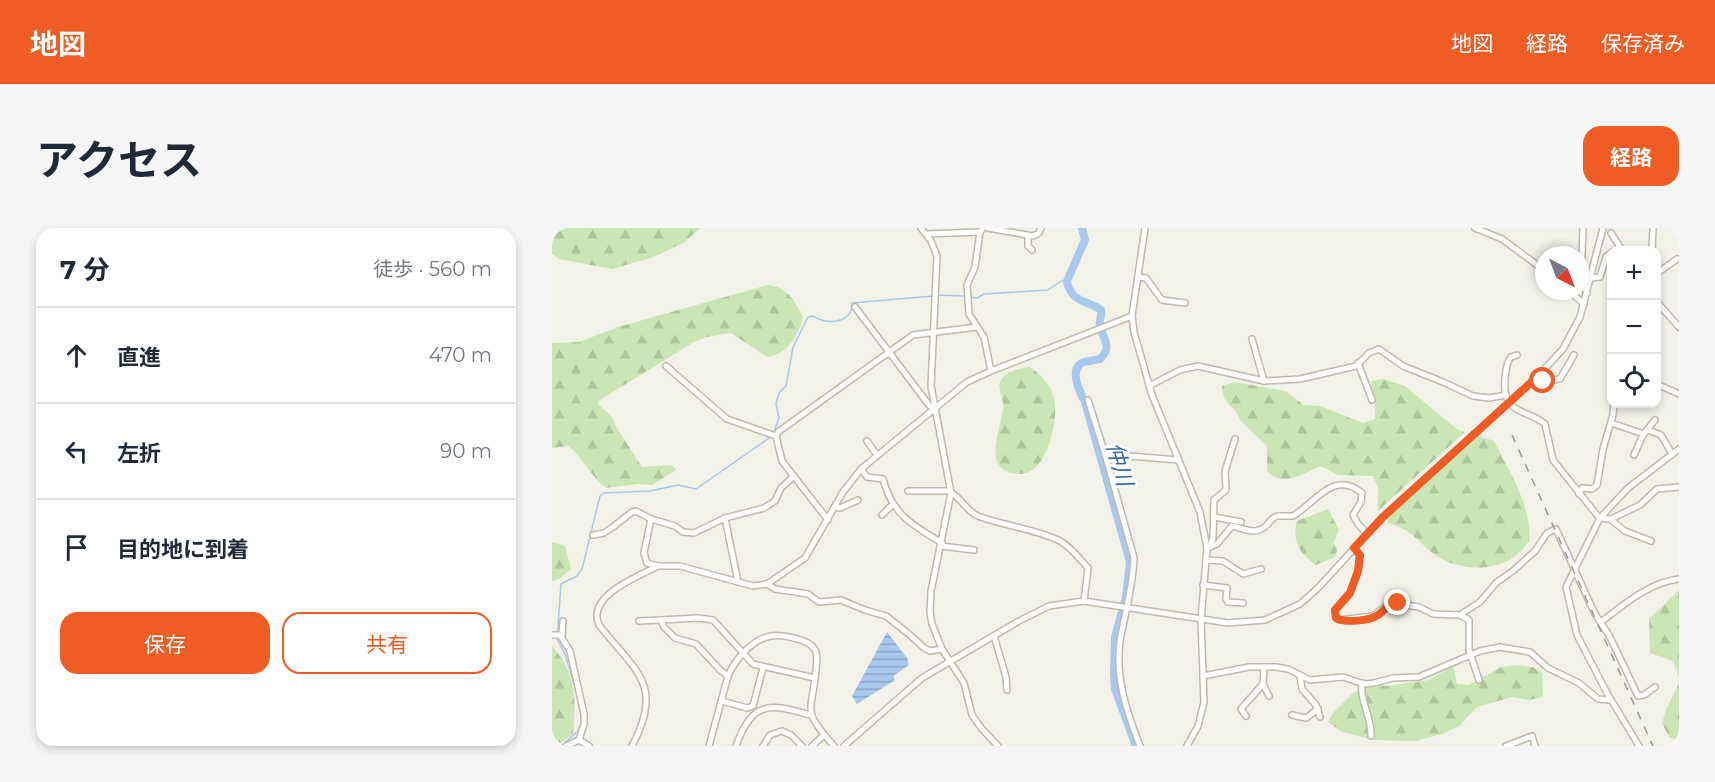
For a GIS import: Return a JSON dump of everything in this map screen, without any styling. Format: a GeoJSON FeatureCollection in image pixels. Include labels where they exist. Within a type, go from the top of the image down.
{"type":"FeatureCollection","features":[{"type":"Feature","properties":{"kind":"street"},"geometry":{"type":"LineString","coordinates":[[921,228],[937,256],[931,377],[934,409],[951,492],[930,612],[942,649],[964,683],[972,715],[998,746]]}},
{"type":"Feature","properties":{"kind":"street"},"geometry":{"type":"LineString","coordinates":[[988,228],[1028,236],[1037,235],[1041,228]]}},
{"type":"Feature","properties":{"kind":"street"},"geometry":{"type":"LineString","coordinates":[[1145,228],[1132,316],[1137,346],[1149,387],[1200,512],[1208,548]]}},
{"type":"Feature","properties":{"kind":"street"},"geometry":{"type":"LineString","coordinates":[[1475,228],[1502,239],[1535,263]]}},
{"type":"Feature","properties":{"kind":"street"},"geometry":{"type":"LineString","coordinates":[[1582,246],[1583,228]]}},
{"type":"Feature","properties":{"kind":"street"},"geometry":{"type":"LineString","coordinates":[[1589,286],[1603,228]]}},
{"type":"Feature","properties":{"kind":"street"},"geometry":{"type":"LineString","coordinates":[[1652,246],[1653,228]]}},
{"type":"Feature","properties":{"kind":"street"},"geometry":{"type":"LineString","coordinates":[[926,234],[982,230],[975,267],[967,285],[969,314],[984,337],[991,371]]}},
{"type":"Feature","properties":{"kind":"street"},"geometry":{"type":"LineString","coordinates":[[1611,233],[1620,246]]}},
{"type":"Feature","properties":{"kind":"street"},"geometry":{"type":"LineString","coordinates":[[1028,236],[1028,246],[1032,250]]}},
{"type":"Feature","properties":{"kind":"street"},"geometry":{"type":"LineString","coordinates":[[1591,278],[1599,277],[1607,257]]}},
{"type":"Feature","properties":{"kind":"street"},"geometry":{"type":"LineString","coordinates":[[1661,270],[1677,259]]}},
{"type":"Feature","properties":{"kind":"street"},"geometry":{"type":"LineString","coordinates":[[1138,277],[1146,278],[1162,300],[1185,303]]}},
{"type":"Feature","properties":{"kind":"street"},"geometry":{"type":"LineString","coordinates":[[1579,300],[1584,304]]}},
{"type":"Feature","properties":{"kind":"street"},"geometry":{"type":"LineString","coordinates":[[844,746],[922,678],[1050,606],[1084,601],[1228,623],[1265,620],[1300,604],[1318,588],[1367,534],[1536,378],[1566,344],[1585,300]]}},
{"type":"Feature","properties":{"kind":"street"},"geometry":{"type":"LineString","coordinates":[[855,307],[928,405],[934,409]]}},
{"type":"Feature","properties":{"kind":"street"},"geometry":{"type":"LineString","coordinates":[[1661,307],[1679,327]]}},
{"type":"Feature","properties":{"kind":"street"},"geometry":{"type":"LineString","coordinates":[[651,519],[644,558],[646,563],[658,566],[680,566],[757,587],[768,584],[805,558],[851,480],[861,469],[967,382],[1132,316]]}},
{"type":"Feature","properties":{"kind":"street"},"geometry":{"type":"LineString","coordinates":[[828,520],[779,454],[776,436],[778,432],[913,335],[977,327]]}},
{"type":"Feature","properties":{"kind":"street"},"geometry":{"type":"LineString","coordinates":[[1252,339],[1263,381]]}},
{"type":"Feature","properties":{"kind":"street"},"geometry":{"type":"LineString","coordinates":[[1149,387],[1180,370],[1198,366],[1263,381],[1300,380],[1354,367],[1369,353],[1379,350],[1402,366],[1473,396],[1489,398],[1506,395]]}},
{"type":"Feature","properties":{"kind":"street"},"geometry":{"type":"LineString","coordinates":[[1517,355],[1511,357],[1507,363],[1506,395],[1521,413],[1545,424],[1553,460],[1600,518],[1611,519],[1640,506],[1657,489],[1679,487]]}},
{"type":"Feature","properties":{"kind":"street"},"geometry":{"type":"LineString","coordinates":[[1536,378],[1543,381],[1560,379],[1574,355]]}},
{"type":"Feature","properties":{"kind":"street"},"geometry":{"type":"LineString","coordinates":[[1358,363],[1372,400]]}},
{"type":"Feature","properties":{"kind":"street"},"geometry":{"type":"LineString","coordinates":[[666,366],[727,419],[776,436]]}},
{"type":"Feature","properties":{"kind":"street"},"geometry":{"type":"LineString","coordinates":[[1661,386],[1679,394]]}},
{"type":"Feature","properties":{"kind":"street"},"geometry":{"type":"LineString","coordinates":[[1088,400],[1134,558],[1134,575],[1120,642],[1120,686],[1140,746]]}},
{"type":"Feature","properties":{"kind":"street"},"geometry":{"type":"LineString","coordinates":[[1579,494],[1582,488],[1592,489],[1597,485],[1613,408]]}},
{"type":"Feature","properties":{"kind":"street"},"geometry":{"type":"LineString","coordinates":[[1634,455],[1655,420]]}},
{"type":"Feature","properties":{"kind":"street"},"geometry":{"type":"LineString","coordinates":[[1611,423],[1661,435],[1672,454]]}},
{"type":"Feature","properties":{"kind":"street"},"geometry":{"type":"LineString","coordinates":[[1661,435],[1665,428]]}},
{"type":"Feature","properties":{"kind":"street"},"geometry":{"type":"LineString","coordinates":[[1187,746],[1202,715],[1204,702],[1201,620],[1206,560],[1214,517],[1214,500],[1226,490],[1225,471],[1235,439]]}},
{"type":"Feature","properties":{"kind":"street"},"geometry":{"type":"LineString","coordinates":[[867,441],[877,455]]}},
{"type":"Feature","properties":{"kind":"street"},"geometry":{"type":"LineString","coordinates":[[1639,746],[1611,700],[1577,635],[1566,587],[1600,518],[1628,488],[1679,449]]}},
{"type":"Feature","properties":{"kind":"street"},"geometry":{"type":"LineString","coordinates":[[1105,454],[1178,460]]}},
{"type":"Feature","properties":{"kind":"street"},"geometry":{"type":"LineString","coordinates":[[861,469],[867,477],[883,479],[886,495],[908,522],[941,545],[974,550]]}},
{"type":"Feature","properties":{"kind":"street"},"geometry":{"type":"LineString","coordinates":[[593,535],[604,533],[636,511],[651,519],[694,533],[725,518],[764,508],[775,501],[781,489],[794,476]]}},
{"type":"Feature","properties":{"kind":"street"},"geometry":{"type":"LineString","coordinates":[[1208,548],[1217,544],[1232,526],[1246,531],[1256,531],[1277,516],[1293,516],[1316,495],[1339,484],[1352,486],[1362,493],[1361,502],[1353,515],[1367,534]]}},
{"type":"Feature","properties":{"kind":"street"},"geometry":{"type":"LineString","coordinates":[[908,491],[951,492],[966,509],[976,515],[1059,540],[1088,568],[1084,601]]}},
{"type":"Feature","properties":{"kind":"street"},"geometry":{"type":"LineString","coordinates":[[835,507],[840,508],[858,500]]}},
{"type":"Feature","properties":{"kind":"street"},"geometry":{"type":"LineString","coordinates":[[882,514],[893,504]]}},
{"type":"Feature","properties":{"kind":"street"},"geometry":{"type":"LineString","coordinates":[[1214,517],[1241,522]]}},
{"type":"Feature","properties":{"kind":"street"},"geometry":{"type":"LineString","coordinates":[[725,518],[738,582]]}},
{"type":"Feature","properties":{"kind":"street"},"geometry":{"type":"LineString","coordinates":[[1611,519],[1625,531],[1651,542]]}},
{"type":"Feature","properties":{"kind":"street"},"geometry":{"type":"LineString","coordinates":[[1460,615],[1480,602],[1496,583],[1535,551],[1547,533],[1556,529],[1573,569],[1597,617],[1609,635],[1638,696],[1644,695],[1655,687]]}},
{"type":"Feature","properties":{"kind":"street"},"geometry":{"type":"LineString","coordinates":[[1354,548],[1360,555],[1358,571],[1349,595],[1335,610],[1336,618],[1339,620],[1374,616],[1386,606],[1398,603],[1433,614],[1460,615],[1468,621],[1469,646],[1479,680]]}},
{"type":"Feature","properties":{"kind":"street"},"geometry":{"type":"LineString","coordinates":[[1206,560],[1223,561],[1243,573],[1260,569]]}},
{"type":"Feature","properties":{"kind":"street"},"geometry":{"type":"LineString","coordinates":[[632,746],[645,710],[647,694],[644,681],[599,625],[596,611],[606,597],[658,566]]}},
{"type":"Feature","properties":{"kind":"street"},"geometry":{"type":"LineString","coordinates":[[1601,622],[1628,602],[1665,582],[1679,579]]}},
{"type":"Feature","properties":{"kind":"street"},"geometry":{"type":"LineString","coordinates":[[768,584],[775,589],[808,594],[819,602],[841,600],[886,616],[924,648],[930,651],[942,649]]}},
{"type":"Feature","properties":{"kind":"street"},"geometry":{"type":"LineString","coordinates":[[1203,585],[1227,588],[1228,602],[1243,603]]}},
{"type":"Feature","properties":{"kind":"street"},"geometry":{"type":"LineString","coordinates":[[639,621],[698,618],[712,621],[753,664],[815,678]]}},
{"type":"Feature","properties":{"kind":"street"},"geometry":{"type":"LineString","coordinates":[[661,620],[664,627],[675,638],[696,644],[728,676]]}},
{"type":"Feature","properties":{"kind":"street"},"geometry":{"type":"LineString","coordinates":[[563,621],[561,636],[570,651],[582,703],[584,724],[579,740],[566,746]]}},
{"type":"Feature","properties":{"kind":"street"},"geometry":{"type":"LineString","coordinates":[[552,634],[561,636]]}},
{"type":"Feature","properties":{"kind":"street"},"geometry":{"type":"LineString","coordinates":[[710,746],[728,676],[743,654],[761,639],[772,635],[787,636],[806,642],[814,649],[817,656],[810,714],[834,746]]}},
{"type":"Feature","properties":{"kind":"street"},"geometry":{"type":"LineString","coordinates":[[994,636],[1006,677],[1006,690]]}},
{"type":"Feature","properties":{"kind":"street"},"geometry":{"type":"LineString","coordinates":[[1203,676],[1249,667],[1264,667],[1288,669],[1310,680],[1343,677],[1362,683],[1374,683],[1393,678],[1419,677],[1471,654],[1500,647],[1530,652],[1548,668],[1579,683],[1598,699],[1611,700]]}},
{"type":"Feature","properties":{"kind":"street"},"geometry":{"type":"LineString","coordinates":[[1264,667],[1263,684],[1269,696]]}},
{"type":"Feature","properties":{"kind":"street"},"geometry":{"type":"LineString","coordinates":[[722,702],[747,708],[753,706],[763,668]]}},
{"type":"Feature","properties":{"kind":"street"},"geometry":{"type":"LineString","coordinates":[[1300,676],[1302,689],[1318,709],[1320,717]]}},
{"type":"Feature","properties":{"kind":"street"},"geometry":{"type":"LineString","coordinates":[[1362,683],[1362,694],[1372,726],[1371,736]]}},
{"type":"Feature","properties":{"kind":"street"},"geometry":{"type":"LineString","coordinates":[[1246,716],[1240,710],[1263,684]]}},
{"type":"Feature","properties":{"kind":"street"},"geometry":{"type":"LineString","coordinates":[[736,746],[745,723],[765,708],[776,707],[810,714]]}},
{"type":"Feature","properties":{"kind":"street"},"geometry":{"type":"LineString","coordinates":[[1292,715],[1306,718],[1318,709]]}},
{"type":"Feature","properties":{"kind":"street"},"geometry":{"type":"LineString","coordinates":[[764,746],[770,735],[782,731],[791,735],[802,746]]}},
{"type":"Feature","properties":{"kind":"street"},"geometry":{"type":"LineString","coordinates":[[812,746],[824,735]]}},
{"type":"Feature","properties":{"kind":"street"},"geometry":{"type":"LineString","coordinates":[[1506,746],[1532,736],[1535,746]]}},
{"type":"Feature","properties":{"kind":"street"},"geometry":{"type":"LineString","coordinates":[[579,740],[589,746]]}},
{"type":"Feature","properties":{"kind":"green space"},"geometry":{"type":"Polygon","coordinates":[[[552,228],[701,228],[683,243],[654,257],[612,269],[559,259],[552,254],[552,228]]]}},
{"type":"Feature","properties":{"kind":"green space"},"geometry":{"type":"Polygon","coordinates":[[[768,285],[785,292],[793,300],[803,317],[795,337],[781,352],[767,357],[731,333],[707,337],[694,342],[600,400],[598,404],[612,417],[642,467],[672,465],[676,470],[652,485],[638,484],[606,488],[568,446],[552,448],[552,343],[579,342],[618,327],[768,285]]]}},
{"type":"Feature","properties":{"kind":"green space"},"geometry":{"type":"Polygon","coordinates":[[[1029,367],[1038,373],[1051,389],[1055,419],[1044,456],[1029,472],[1019,474],[999,466],[996,458],[997,437],[1003,407],[999,386],[1007,374],[1029,367]]]}},
{"type":"Feature","properties":{"kind":"green space"},"geometry":{"type":"Polygon","coordinates":[[[1383,379],[1405,386],[1458,430],[1465,432],[1378,511],[1378,488],[1373,476],[1338,475],[1321,466],[1287,479],[1281,479],[1267,472],[1267,446],[1240,420],[1227,402],[1222,386],[1234,382],[1285,391],[1304,405],[1320,406],[1363,423],[1375,419],[1375,401],[1371,381],[1383,379]]]}},
{"type":"Feature","properties":{"kind":"green space"},"geometry":{"type":"Polygon","coordinates":[[[1479,436],[1494,441],[1513,477],[1523,501],[1530,540],[1516,555],[1505,562],[1495,566],[1473,568],[1452,563],[1434,554],[1408,532],[1388,523],[1388,519],[1479,436]]]}},
{"type":"Feature","properties":{"kind":"green space"},"geometry":{"type":"Polygon","coordinates":[[[1328,509],[1339,530],[1333,543],[1337,550],[1335,557],[1316,565],[1298,546],[1295,535],[1297,521],[1328,509]]]}},
{"type":"Feature","properties":{"kind":"green space"},"geometry":{"type":"Polygon","coordinates":[[[552,542],[565,546],[571,569],[559,579],[552,581],[552,542]]]}},
{"type":"Feature","properties":{"kind":"green space"},"geometry":{"type":"Polygon","coordinates":[[[1678,591],[1679,677],[1673,661],[1650,653],[1649,619],[1678,591]]]}},
{"type":"Feature","properties":{"kind":"green space"},"geometry":{"type":"Polygon","coordinates":[[[552,646],[566,666],[574,698],[573,734],[556,746],[552,746],[552,646]]]}},
{"type":"Feature","properties":{"kind":"green space"},"geometry":{"type":"Polygon","coordinates":[[[1517,665],[1532,667],[1542,672],[1543,697],[1528,700],[1512,697],[1477,707],[1459,726],[1442,734],[1415,741],[1374,740],[1342,732],[1328,722],[1333,713],[1354,692],[1372,685],[1387,686],[1429,680],[1453,666],[1457,684],[1469,685],[1501,667],[1517,665]]]}},
{"type":"Feature","properties":{"kind":"green space"},"geometry":{"type":"Polygon","coordinates":[[[1679,683],[1679,742],[1669,737],[1662,723],[1679,683]]]}},
{"type":"Feature","properties":{"kind":"water"},"geometry":{"type":"Polygon","coordinates":[[[887,632],[907,658],[909,665],[893,676],[895,680],[857,704],[852,696],[887,632]]]}},
{"type":"Feature","properties":{"kind":"waterway","name":"仲川"},"geometry":{"type":"LineString","coordinates":[[1082,228],[1085,240],[1067,281],[1075,297],[1101,310],[1100,326],[1107,347],[1100,359],[1080,364],[1076,377],[1130,562],[1126,597],[1115,637],[1114,674],[1115,689],[1136,746]]}},
{"type":"Feature","properties":{"kind":"waterway"},"geometry":{"type":"LineString","coordinates":[[970,297],[1048,290],[1061,281],[1067,281]]}},
{"type":"Feature","properties":{"kind":"waterway"},"geometry":{"type":"LineString","coordinates":[[937,295],[965,296]]}},
{"type":"Feature","properties":{"kind":"waterway"},"geometry":{"type":"LineString","coordinates":[[774,432],[779,418],[776,403],[779,393],[786,386],[793,347],[808,317],[837,321],[848,315],[852,303],[933,296]]}},
{"type":"Feature","properties":{"kind":"waterway"},"geometry":{"type":"LineString","coordinates":[[561,746],[578,731],[582,721],[565,654],[557,639],[561,584],[577,576],[582,569],[600,496],[604,493],[650,491],[678,485],[696,489],[772,436]]}},
{"type":"Feature","properties":{"kind":"railway"},"geometry":{"type":"LineString","coordinates":[[1512,435],[1653,746]]}},
{"type":"Feature","properties":{"kind":"route"},"geometry":{"type":"LineString","coordinates":[[1398,603],[1386,606],[1377,615],[1359,620],[1336,618],[1335,610],[1349,595],[1358,571],[1360,555],[1354,548],[1383,517],[1536,378],[1543,381]]}}]}
